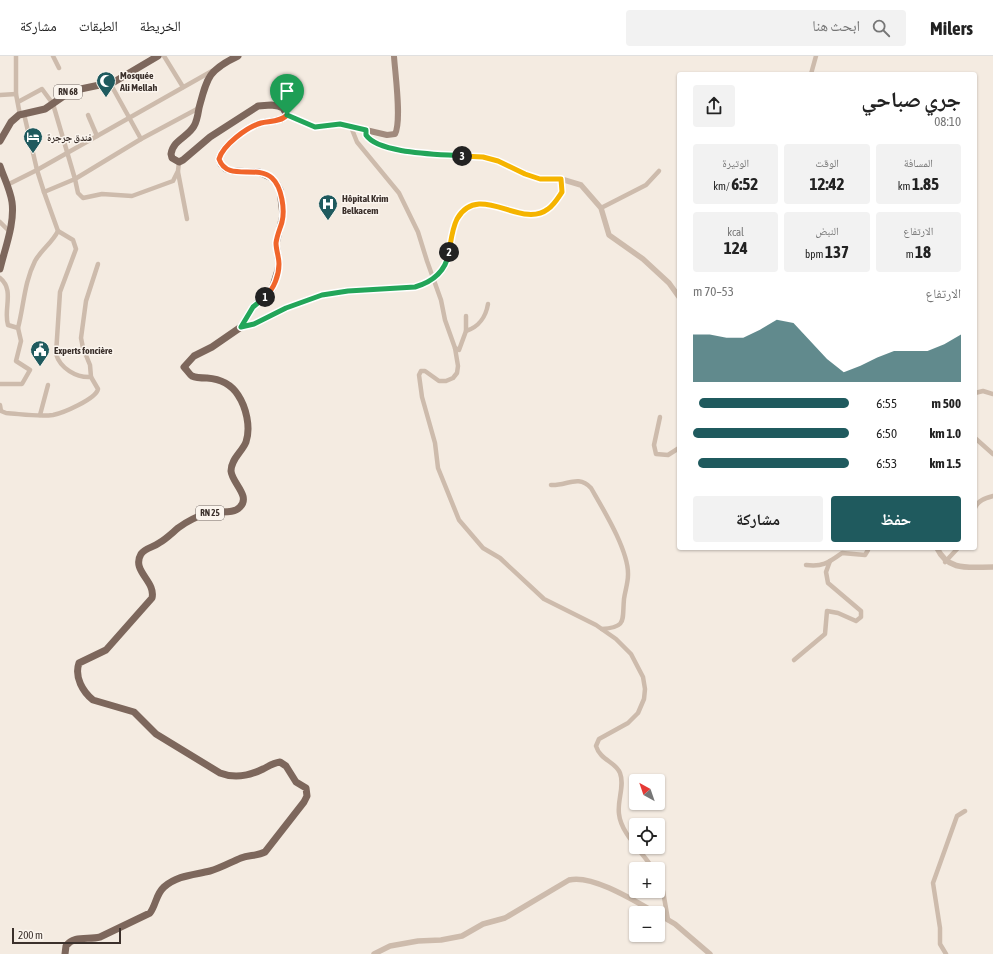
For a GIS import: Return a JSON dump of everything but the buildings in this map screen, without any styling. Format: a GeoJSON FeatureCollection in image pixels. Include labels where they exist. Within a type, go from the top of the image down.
{"type":"FeatureCollection","features":[{"type":"Feature","properties":{"kind":"main road"},"geometry":{"type":"LineString","coordinates":[[150,59],[158,56]]}},
{"type":"Feature","properties":{"kind":"main road"},"geometry":{"type":"LineString","coordinates":[[238,56],[214,70],[206,84],[194,127],[171,149],[172,158],[179,162],[183,160],[210,137],[258,106],[271,104],[283,108],[287,115],[315,127],[340,124],[390,135],[395,134],[398,128],[398,116],[394,56]]}},
{"type":"Feature","properties":{"kind":"main road","name":"RN 68"},"geometry":{"type":"LineString","coordinates":[[22,114],[39,111],[53,104],[71,91],[110,83],[150,59]]}},
{"type":"Feature","properties":{"kind":"main road"},"geometry":{"type":"LineString","coordinates":[[0,141],[11,122],[22,114]]}},
{"type":"Feature","properties":{"kind":"main road","name":"RN 25"},"geometry":{"type":"LineString","coordinates":[[65,954],[66,946],[74,939],[94,939],[100,937],[150,913],[154,908],[159,893],[163,887],[174,880],[183,876],[210,871],[242,858],[259,855],[265,852],[307,796],[306,788],[296,782],[286,766],[280,762],[271,764],[253,773],[236,777],[229,777],[215,770],[156,734],[134,712],[93,700],[79,682],[76,670],[79,663],[106,650],[152,598],[154,592],[152,586],[140,567],[141,555],[144,551],[161,542],[179,527],[198,517],[214,512],[235,511],[240,508],[243,502],[244,497],[232,476],[231,470],[233,463],[246,442],[247,422],[243,403],[238,394],[228,384],[212,378],[194,377],[184,367],[194,356],[212,347],[241,327],[253,307],[272,289],[276,280],[279,262],[276,244],[283,215],[280,190],[272,178],[266,174],[253,171],[233,171],[226,169],[221,164],[219,159],[224,148],[239,136],[259,124],[283,119],[287,115]]}},
{"type":"Feature","properties":{"kind":"main road"},"geometry":{"type":"LineString","coordinates":[[0,166],[7,185],[12,207],[9,231],[0,269]]}},
{"type":"Feature","properties":{"kind":"street"},"geometry":{"type":"LineString","coordinates":[[16,56],[16,94],[37,170],[58,231],[73,240],[76,249],[60,292],[56,354],[58,361],[66,369],[85,377],[91,377]]}},
{"type":"Feature","properties":{"kind":"street"},"geometry":{"type":"LineString","coordinates":[[53,56],[59,68]]}},
{"type":"Feature","properties":{"kind":"street"},"geometry":{"type":"LineString","coordinates":[[164,56],[183,87]]}},
{"type":"Feature","properties":{"kind":"street"},"geometry":{"type":"LineString","coordinates":[[812,72],[816,56]]}},
{"type":"Feature","properties":{"kind":"street"},"geometry":{"type":"LineString","coordinates":[[7,185],[37,170],[214,70]]}},
{"type":"Feature","properties":{"kind":"street"},"geometry":{"type":"LineString","coordinates":[[110,83],[141,138]]}},
{"type":"Feature","properties":{"kind":"street"},"geometry":{"type":"LineString","coordinates":[[18,102],[42,89],[53,104],[75,179],[78,195],[82,198],[102,194],[128,197],[173,180],[178,171]]}},
{"type":"Feature","properties":{"kind":"street"},"geometry":{"type":"LineString","coordinates":[[0,95],[16,94]]}},
{"type":"Feature","properties":{"kind":"street"},"geometry":{"type":"LineString","coordinates":[[44,192],[75,179],[141,138],[199,108]]}},
{"type":"Feature","properties":{"kind":"street"},"geometry":{"type":"LineString","coordinates":[[88,115],[97,136]]}},
{"type":"Feature","properties":{"kind":"street"},"geometry":{"type":"LineString","coordinates":[[351,127],[357,142],[399,192],[418,232],[434,278],[455,348],[458,366],[457,373],[453,378],[446,381],[439,381],[425,371],[421,371],[419,375],[422,397],[435,443],[438,468],[459,520],[483,548],[500,558],[544,599],[602,629],[616,639],[631,654],[643,677],[645,694],[638,712],[628,723],[599,739],[596,746],[603,757],[617,767],[622,782],[619,814],[621,822],[632,843],[649,862]]}},
{"type":"Feature","properties":{"kind":"street"},"geometry":{"type":"LineString","coordinates":[[366,130],[366,135],[372,141],[398,151],[483,157],[498,161],[525,174],[535,177],[561,179],[581,185],[601,208],[609,235],[643,259],[669,283],[677,294]]}},
{"type":"Feature","properties":{"kind":"street"},"geometry":{"type":"LineString","coordinates":[[179,162],[178,171],[187,219]]}},
{"type":"Feature","properties":{"kind":"street"},"geometry":{"type":"LineString","coordinates":[[601,208],[646,185],[659,171]]}},
{"type":"Feature","properties":{"kind":"street"},"geometry":{"type":"LineString","coordinates":[[241,327],[254,324],[286,308],[322,295],[348,291],[415,287],[425,284],[434,278],[446,264],[454,227],[457,218],[463,211],[472,206],[483,204],[497,205],[530,216],[540,214],[556,201],[562,192],[561,179]]}},
{"type":"Feature","properties":{"kind":"street"},"geometry":{"type":"LineString","coordinates":[[0,222],[9,231]]}},
{"type":"Feature","properties":{"kind":"street"},"geometry":{"type":"LineString","coordinates":[[0,384],[22,384],[30,370],[16,361],[21,341],[18,328],[25,286],[34,263],[58,231]]}},
{"type":"Feature","properties":{"kind":"street"},"geometry":{"type":"LineString","coordinates":[[0,405],[1,411],[6,413],[54,415],[94,397],[98,393],[98,390],[91,377],[90,365],[82,344],[82,332],[86,301],[98,264]]}},
{"type":"Feature","properties":{"kind":"street"},"geometry":{"type":"LineString","coordinates":[[0,278],[8,290],[6,320],[8,325],[18,328]]}},
{"type":"Feature","properties":{"kind":"street"},"geometry":{"type":"LineString","coordinates":[[466,331],[474,327],[484,317],[488,304]]}},
{"type":"Feature","properties":{"kind":"street"},"geometry":{"type":"LineString","coordinates":[[455,348],[459,350],[466,331],[466,316]]}},
{"type":"Feature","properties":{"kind":"street"},"geometry":{"type":"LineString","coordinates":[[40,415],[48,384]]}},
{"type":"Feature","properties":{"kind":"street"},"geometry":{"type":"LineString","coordinates":[[977,392],[983,391],[993,394]]}},
{"type":"Feature","properties":{"kind":"street"},"geometry":{"type":"LineString","coordinates":[[660,417],[654,445],[656,454],[668,455],[677,449]]}},
{"type":"Feature","properties":{"kind":"street"},"geometry":{"type":"LineString","coordinates":[[977,440],[993,454]]}},
{"type":"Feature","properties":{"kind":"street"},"geometry":{"type":"LineString","coordinates":[[551,485],[558,486],[581,481],[586,482],[591,488],[619,541],[626,560],[628,574],[624,598],[623,618],[620,625],[615,628],[602,629]]}},
{"type":"Feature","properties":{"kind":"street"},"geometry":{"type":"LineString","coordinates":[[977,504],[983,499],[993,496]]}},
{"type":"Feature","properties":{"kind":"street"},"geometry":{"type":"LineString","coordinates":[[806,565],[819,566],[842,553],[864,556],[868,550]]}},
{"type":"Feature","properties":{"kind":"street"},"geometry":{"type":"LineString","coordinates":[[938,550],[946,562],[966,567],[993,567]]}},
{"type":"Feature","properties":{"kind":"street"},"geometry":{"type":"LineString","coordinates":[[946,562],[956,550]]}},
{"type":"Feature","properties":{"kind":"street"},"geometry":{"type":"LineString","coordinates":[[794,660],[825,634],[827,611],[838,613],[856,621],[861,617],[861,611],[828,583],[826,572],[830,561]]}},
{"type":"Feature","properties":{"kind":"street"},"geometry":{"type":"LineString","coordinates":[[946,954],[940,944],[940,928],[933,883],[957,816],[965,811]]}},
{"type":"Feature","properties":{"kind":"street"},"geometry":{"type":"LineString","coordinates":[[374,954],[390,946],[462,936],[483,924],[505,918],[569,880],[583,879],[604,886],[642,906]]}},
{"type":"Feature","properties":{"kind":"street"},"geometry":{"type":"LineString","coordinates":[[664,898],[668,920]]}},
{"type":"Feature","properties":{"kind":"street"},"geometry":{"type":"LineString","coordinates":[[665,918],[675,924],[710,954]]}},
{"type":"Feature","properties":{"kind":"place","name":"Mosquée Ali Mellah"},"geometry":{"type":"Point","coordinates":[106,98]}},
{"type":"Feature","properties":{"kind":"place","name":"فندق جرجرة"},"geometry":{"type":"Point","coordinates":[33,154]}},
{"type":"Feature","properties":{"kind":"place","name":"Hôpital Krim Belkacem"},"geometry":{"type":"Point","coordinates":[328,221]}},
{"type":"Feature","properties":{"kind":"place","name":"Experts foncière"},"geometry":{"type":"Point","coordinates":[40,367]}},
{"type":"Feature","properties":{"kind":"route"},"geometry":{"type":"LineString","coordinates":[[287,115],[315,127],[345,124],[360,130],[366,130],[366,135],[372,141],[398,151],[483,157],[498,161],[525,174],[540,179],[561,179],[562,192],[548,209],[540,214],[530,216],[497,205],[483,204],[472,206],[463,211],[457,218],[454,227],[446,264],[434,278],[425,284],[415,287],[334,292],[306,300],[254,324],[241,327],[246,321],[253,307],[267,295],[272,289],[276,280],[279,262],[276,244],[283,215],[280,190],[272,178],[266,174],[253,171],[233,171],[226,169],[221,164],[219,159],[224,148],[239,136],[259,124],[283,119],[287,115]]}}]}
